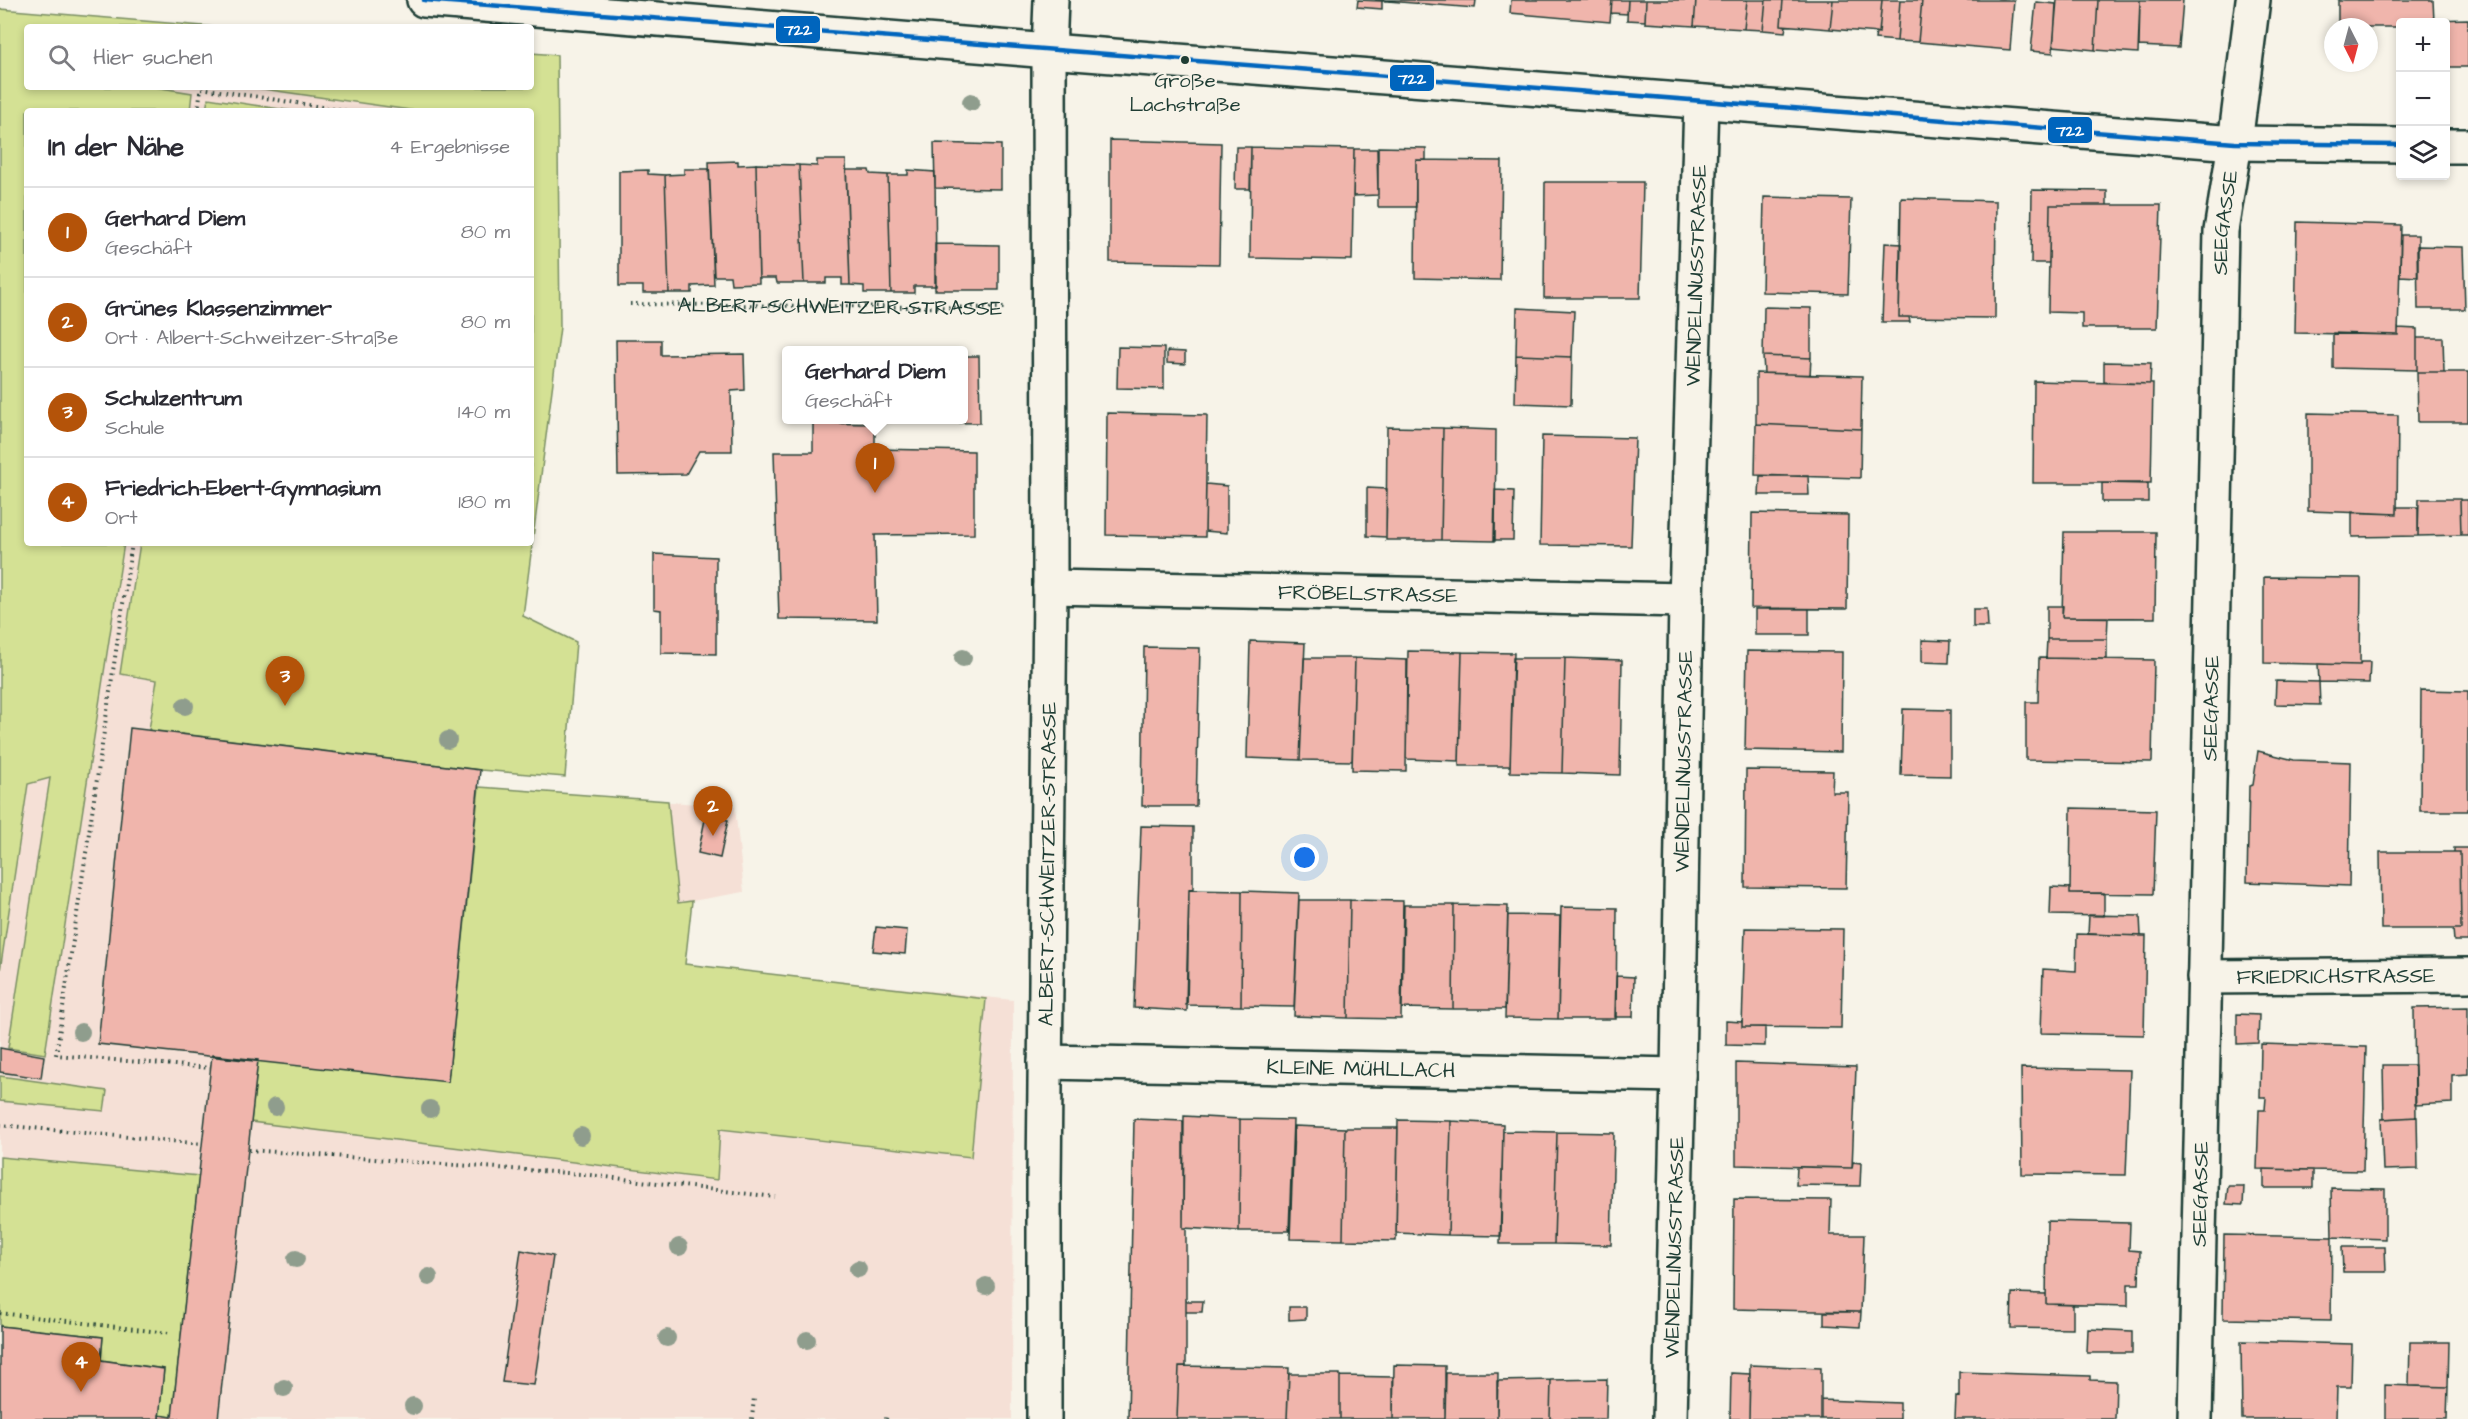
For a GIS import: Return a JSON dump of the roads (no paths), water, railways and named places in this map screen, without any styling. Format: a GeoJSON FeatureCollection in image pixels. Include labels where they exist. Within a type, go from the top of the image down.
{"type":"FeatureCollection","features":[{"type":"Feature","properties":{"kind":"street"},"geometry":{"type":"LineString","coordinates":[[424,0],[2235,143],[2396,145]]}},
{"type":"Feature","properties":{"kind":"street","name":"ALBERT-SCHWEITZER-STRASSE"},"geometry":{"type":"LineString","coordinates":[[1044,1419],[1050,587],[1048,51],[1051,0]]}},
{"type":"Feature","properties":{"kind":"street","name":"SEEGASSE"},"geometry":{"type":"LineString","coordinates":[[2195,1419],[2221,231],[2253,0]]}},
{"type":"Feature","properties":{"kind":"street","name":"WENDELINUSSTRASSE"},"geometry":{"type":"LineString","coordinates":[[1670,1419],[1686,600],[1701,102]]}},
{"type":"Feature","properties":{"kind":"street"},"geometry":{"type":"LineString","coordinates":[[2450,146],[2468,146]]}},
{"type":"Feature","properties":{"kind":"street","name":"FRÖBELSTRASSE"},"geometry":{"type":"LineString","coordinates":[[1050,587],[1686,600]]}},
{"type":"Feature","properties":{"kind":"street","name":"FRIEDRICHSTRASSE"},"geometry":{"type":"LineString","coordinates":[[2204,978],[2468,975]]}},
{"type":"Feature","properties":{"kind":"street","name":"KLEINE MÜHLLACH"},"geometry":{"type":"LineString","coordinates":[[1045,1062],[1678,1075]]}},
{"type":"Feature","properties":{"kind":"place","name":"Große Lachstraße"},"geometry":{"type":"Point","coordinates":[1185,60]}},
{"type":"Feature","properties":{"kind":"place","name":"Gerhard Diem"},"geometry":{"type":"Point","coordinates":[875,493]}},
{"type":"Feature","properties":{"kind":"place","name":"Schulzentrum"},"geometry":{"type":"Point","coordinates":[285,706]}},
{"type":"Feature","properties":{"kind":"place","name":"Grünes Klassenzimmer"},"geometry":{"type":"Point","coordinates":[713,836]}},
{"type":"Feature","properties":{"kind":"place","name":"Friedrich-Ebert-Gymnasium"},"geometry":{"type":"Point","coordinates":[81,1392]}}]}
